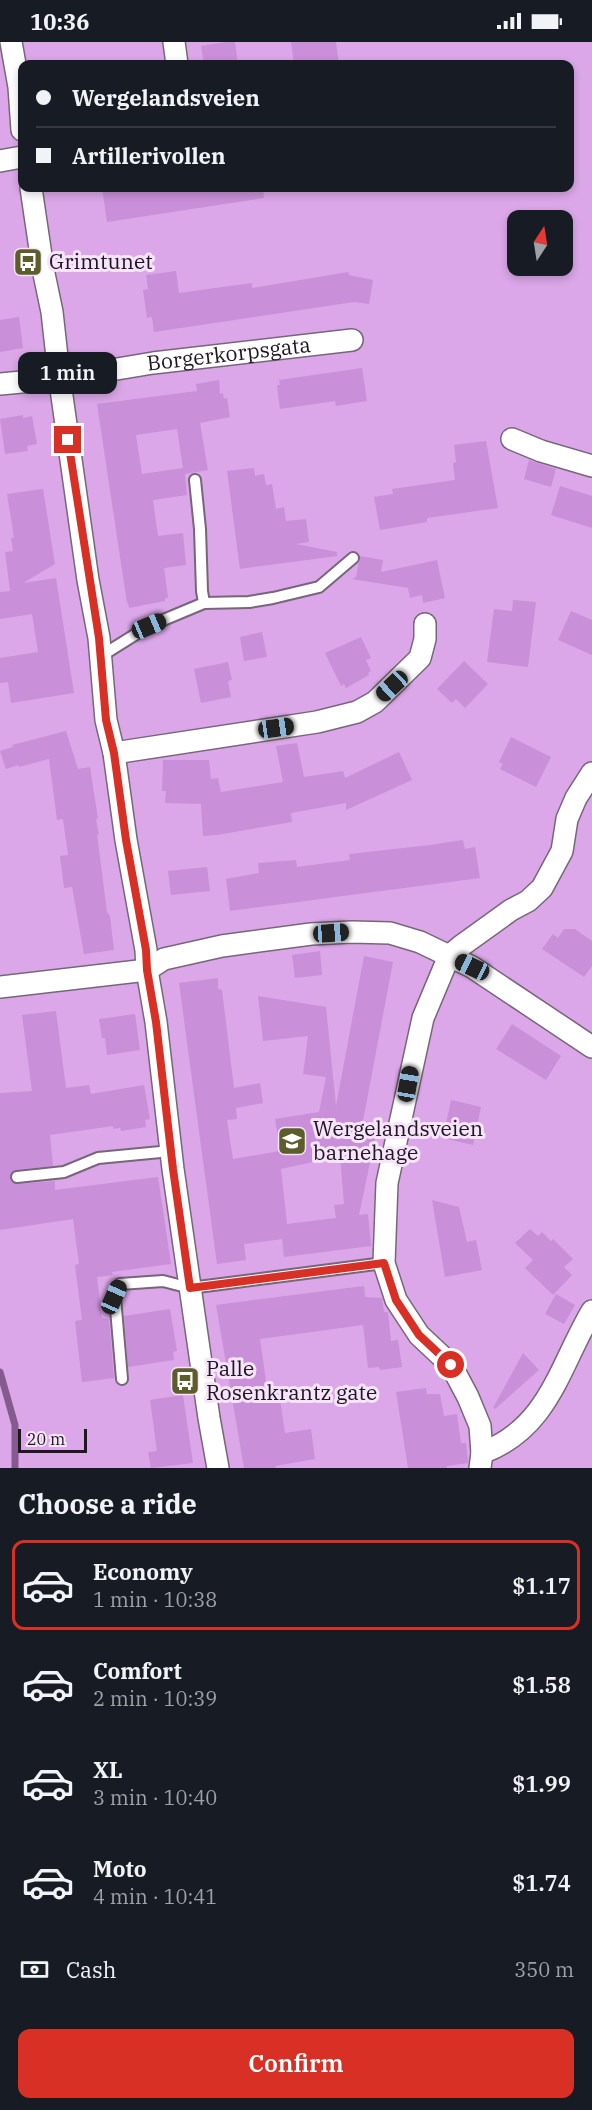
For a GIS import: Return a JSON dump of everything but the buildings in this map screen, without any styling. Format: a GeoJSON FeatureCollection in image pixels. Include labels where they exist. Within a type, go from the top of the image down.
{"type":"FeatureCollection","features":[{"type":"Feature","properties":{"kind":"street"},"geometry":{"type":"LineString","coordinates":[[11,42],[18,81]]}},
{"type":"Feature","properties":{"kind":"street"},"geometry":{"type":"LineString","coordinates":[[174,42],[176,60]]}},
{"type":"Feature","properties":{"kind":"street"},"geometry":{"type":"LineString","coordinates":[[0,161],[18,158]]}},
{"type":"Feature","properties":{"kind":"street"},"geometry":{"type":"LineString","coordinates":[[32,192],[52,312],[58,375],[101,656],[106,720],[114,753],[126,840],[146,950],[208,1418],[218,1468]]}},
{"type":"Feature","properties":{"kind":"street","name":"Borgerkorpsgata"},"geometry":{"type":"LineString","coordinates":[[0,384],[153,363],[352,340]]}},
{"type":"Feature","properties":{"kind":"street"},"geometry":{"type":"LineString","coordinates":[[512,439],[541,451],[592,466]]}},
{"type":"Feature","properties":{"kind":"street"},"geometry":{"type":"LineString","coordinates":[[114,753],[317,722],[357,712],[375,702],[420,658],[425,639],[425,624]]}},
{"type":"Feature","properties":{"kind":"street"},"geometry":{"type":"LineString","coordinates":[[481,1461],[480,1426],[468,1397],[451,1365],[419,1335],[396,1300],[384,1263],[387,1183],[423,1018],[449,956],[542,888],[562,851],[571,808],[592,773]]}},
{"type":"Feature","properties":{"kind":"street"},"geometry":{"type":"LineString","coordinates":[[0,987],[147,970],[164,959],[186,953],[311,934],[390,933],[420,942],[472,967],[592,1047]]}},
{"type":"Feature","properties":{"kind":"street"},"geometry":{"type":"LineString","coordinates":[[481,1461],[528,1426],[552,1391],[592,1311]]}},
{"type":"Feature","properties":{"kind":"lane"},"geometry":{"type":"LineString","coordinates":[[195,480],[204,603]]}},
{"type":"Feature","properties":{"kind":"lane"},"geometry":{"type":"LineString","coordinates":[[101,656],[149,626],[204,603],[249,602],[319,587],[353,558]]}},
{"type":"Feature","properties":{"kind":"lane"},"geometry":{"type":"LineString","coordinates":[[17,1177],[64,1172],[98,1158],[171,1151]]}},
{"type":"Feature","properties":{"kind":"lane"},"geometry":{"type":"LineString","coordinates":[[122,1378],[114,1297],[120,1284],[162,1281],[190,1288],[384,1263]]}},
{"type":"Feature","properties":{"kind":"shaded area"},"geometry":{"type":"Polygon","coordinates":[[[0,42],[592,42],[592,1468],[0,1468],[0,42]]]}},
{"type":"Feature","properties":{"kind":"waterway"},"geometry":{"type":"LineString","coordinates":[[0,1372],[15,1425],[15,1468]]}},
{"type":"Feature","properties":{"kind":"place","name":"Grimtunet"},"geometry":{"type":"Point","coordinates":[28,262]}},
{"type":"Feature","properties":{"kind":"place","name":"Wergelandsveien barnehage"},"geometry":{"type":"Point","coordinates":[292,1141]}},
{"type":"Feature","properties":{"kind":"place","name":"Palle Rosenkrantz gate"},"geometry":{"type":"Point","coordinates":[185,1381]}},
{"type":"Feature","properties":{"kind":"route"},"geometry":{"type":"LineString","coordinates":[[68,440],[88,580],[99,638],[106,720],[114,753],[126,840],[146,950],[190,1288],[384,1263],[396,1300],[419,1335],[451,1365]]}}]}
